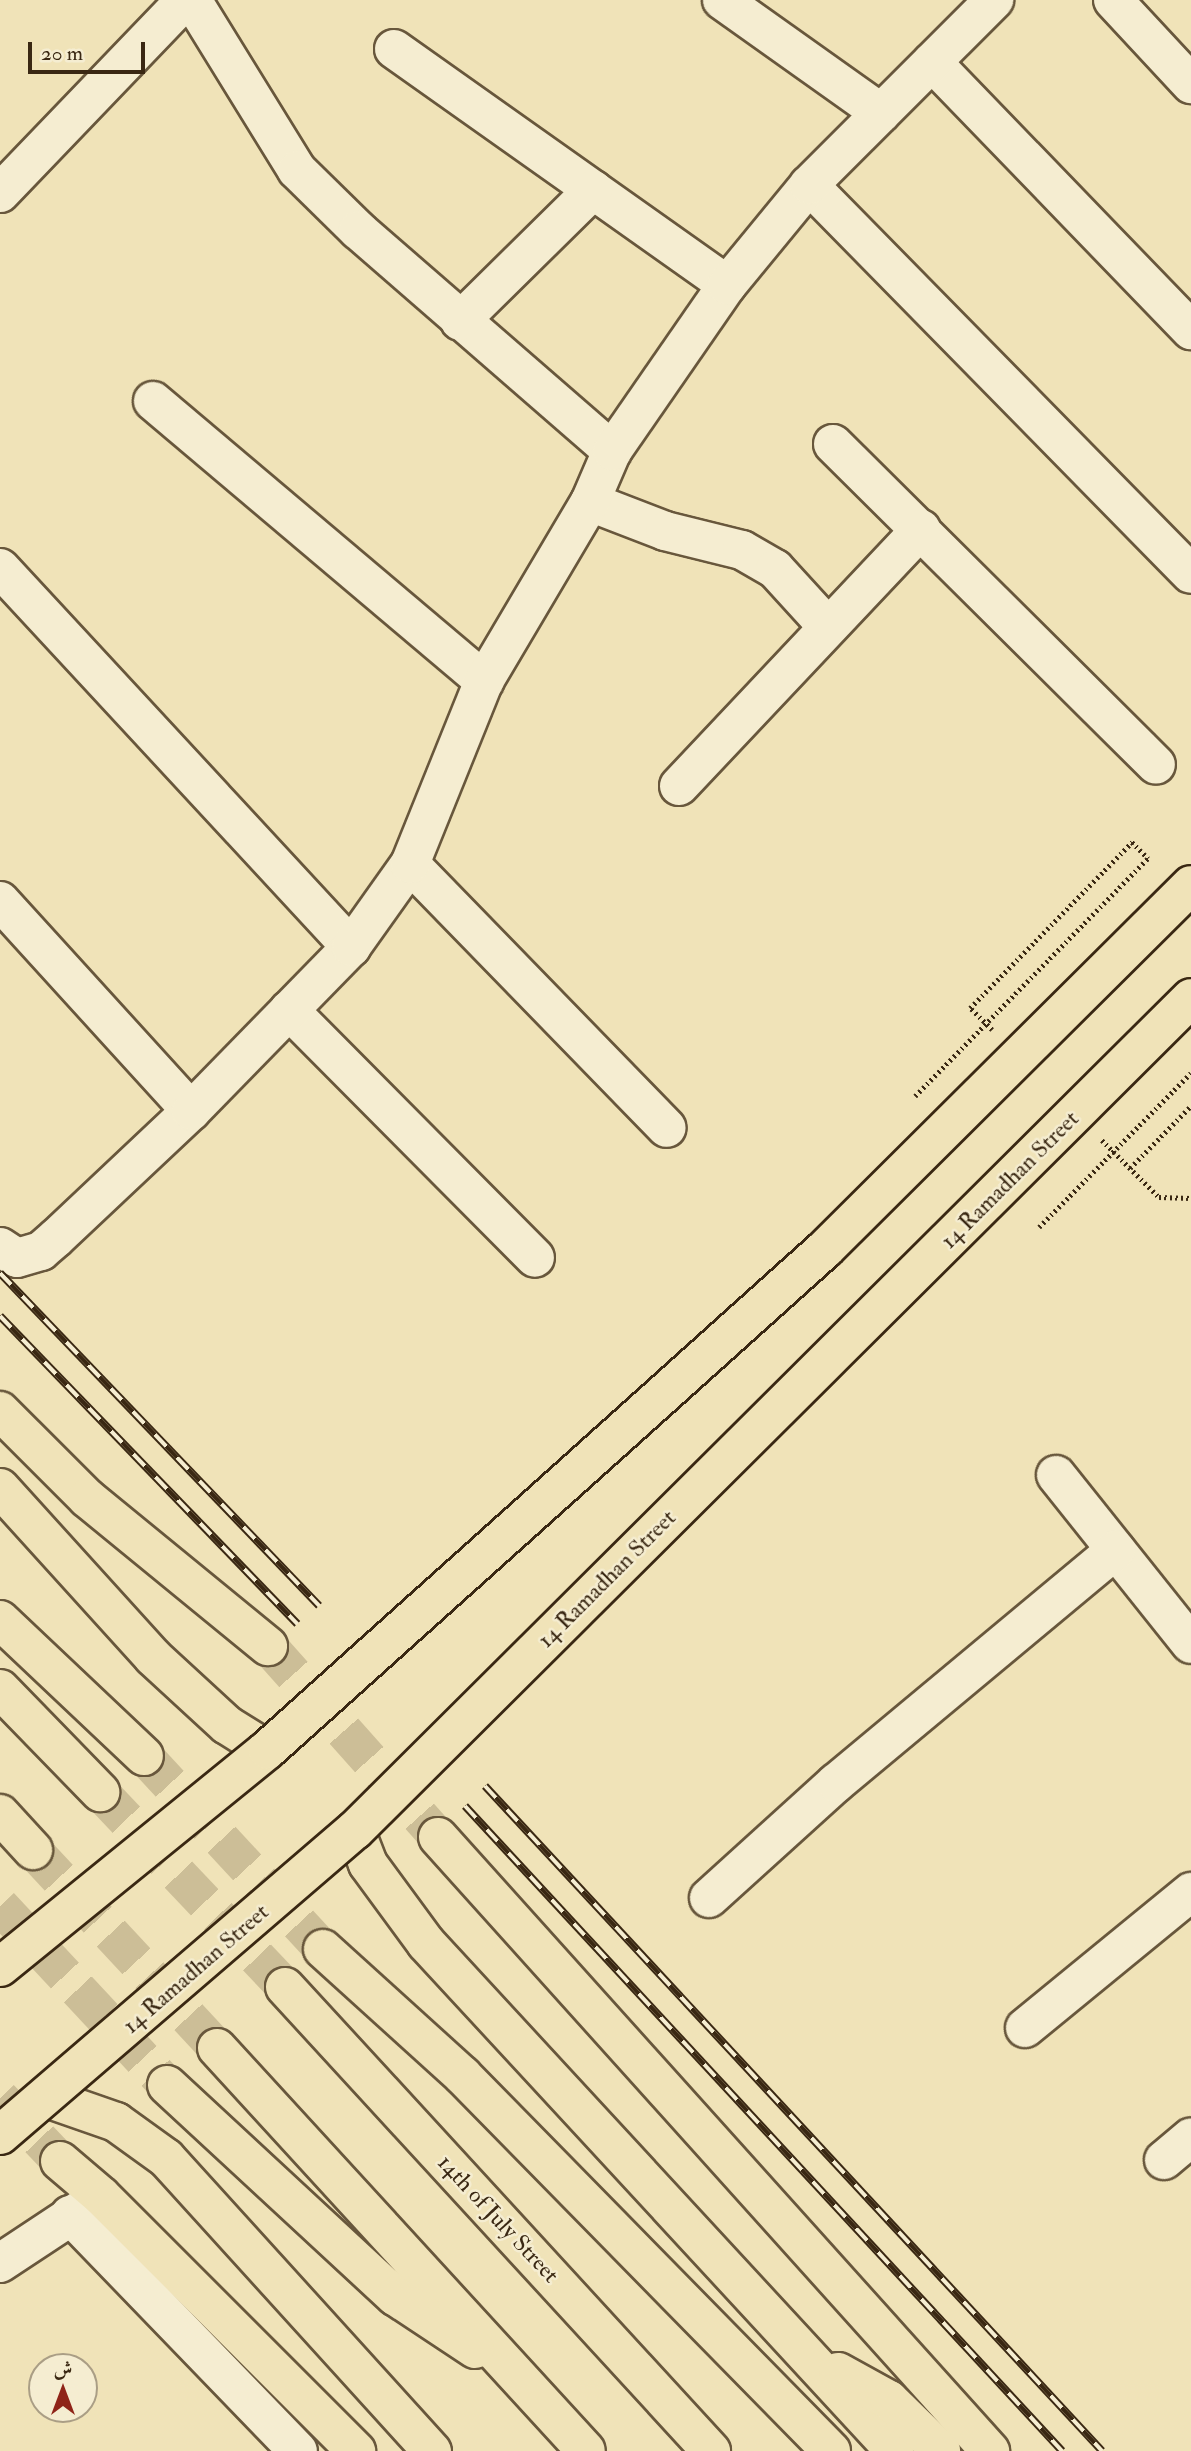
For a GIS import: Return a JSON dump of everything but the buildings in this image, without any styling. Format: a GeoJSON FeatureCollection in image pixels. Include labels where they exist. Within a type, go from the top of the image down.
{"type":"FeatureCollection","features":[{"type":"Feature","properties":{"kind":"main road"},"geometry":{"type":"LineString","coordinates":[[0,1967],[267,1750],[825,1250],[1191,885]]}},
{"type":"Feature","properties":{"kind":"main road","name":"14 Ramadhan Street"},"geometry":{"type":"LineString","coordinates":[[0,2135],[47,2098],[355,1830],[1191,998]]}},
{"type":"Feature","properties":{"kind":"main road"},"geometry":{"type":"LineString","coordinates":[[0,1411],[87,1498],[268,1646]]}},
{"type":"Feature","properties":{"kind":"main road"},"geometry":{"type":"LineString","coordinates":[[0,1488],[153,1657],[227,1725],[267,1750]]}},
{"type":"Feature","properties":{"kind":"main road"},"geometry":{"type":"LineString","coordinates":[[0,1620],[144,1756]]}},
{"type":"Feature","properties":{"kind":"main road"},"geometry":{"type":"LineString","coordinates":[[0,1689],[100,1792]]}},
{"type":"Feature","properties":{"kind":"main road"},"geometry":{"type":"LineString","coordinates":[[0,1814],[33,1850]]}},
{"type":"Feature","properties":{"kind":"main road"},"geometry":{"type":"LineString","coordinates":[[355,1830],[368,1864],[426,1943],[817,2363],[895,2451]]}},
{"type":"Feature","properties":{"kind":"main road"},"geometry":{"type":"LineString","coordinates":[[438,1837],[990,2451]]}},
{"type":"Feature","properties":{"kind":"main road"},"geometry":{"type":"LineString","coordinates":[[323,1949],[462,2075],[831,2451]]}},
{"type":"Feature","properties":{"kind":"main road","name":"14th of July Street"},"geometry":{"type":"LineString","coordinates":[[285,1987],[710,2451]]}},
{"type":"Feature","properties":{"kind":"main road"},"geometry":{"type":"LineString","coordinates":[[217,2048],[586,2451]]}},
{"type":"Feature","properties":{"kind":"main road"},"geometry":{"type":"LineString","coordinates":[[167,2085],[395,2296],[442,2329],[508,2365]]}},
{"type":"Feature","properties":{"kind":"main road"},"geometry":{"type":"LineString","coordinates":[[47,2098],[116,2122],[166,2158],[432,2451]]}},
{"type":"Feature","properties":{"kind":"main road"},"geometry":{"type":"LineString","coordinates":[[60,2161],[86,2205],[356,2451]]}},
{"type":"Feature","properties":{"kind":"main road"},"geometry":{"type":"LineString","coordinates":[[817,2363],[889,2400],[941,2451]]}},
{"type":"Feature","properties":{"kind":"street"},"geometry":{"type":"LineString","coordinates":[[0,193],[184,0]]}},
{"type":"Feature","properties":{"kind":"street"},"geometry":{"type":"LineString","coordinates":[[192,0],[297,170],[460,321],[612,451]]}},
{"type":"Feature","properties":{"kind":"street"},"geometry":{"type":"LineString","coordinates":[[722,0],[881,113]]}},
{"type":"Feature","properties":{"kind":"street"},"geometry":{"type":"LineString","coordinates":[[0,1247],[17,1258],[41,1251],[191,1111],[351,947],[410,864],[484,681],[590,502],[612,451],[727,285],[808,185],[994,0]]}},
{"type":"Feature","properties":{"kind":"street"},"geometry":{"type":"LineString","coordinates":[[1114,0],[1191,84]]}},
{"type":"Feature","properties":{"kind":"street"},"geometry":{"type":"LineString","coordinates":[[394,49],[727,285]]}},
{"type":"Feature","properties":{"kind":"street"},"geometry":{"type":"LineString","coordinates":[[932,62],[1191,331]]}},
{"type":"Feature","properties":{"kind":"street"},"geometry":{"type":"LineString","coordinates":[[808,185],[1191,574]]}},
{"type":"Feature","properties":{"kind":"street"},"geometry":{"type":"LineString","coordinates":[[460,321],[593,190]]}},
{"type":"Feature","properties":{"kind":"street"},"geometry":{"type":"LineString","coordinates":[[153,401],[484,681]]}},
{"type":"Feature","properties":{"kind":"street"},"geometry":{"type":"LineString","coordinates":[[834,444],[1156,765]]}},
{"type":"Feature","properties":{"kind":"street"},"geometry":{"type":"LineString","coordinates":[[590,502],[665,531],[742,550],[775,569],[827,626]]}},
{"type":"Feature","properties":{"kind":"street"},"geometry":{"type":"LineString","coordinates":[[679,786],[921,529]]}},
{"type":"Feature","properties":{"kind":"street"},"geometry":{"type":"LineString","coordinates":[[0,568],[351,947]]}},
{"type":"Feature","properties":{"kind":"street"},"geometry":{"type":"LineString","coordinates":[[410,864],[667,1128]]}},
{"type":"Feature","properties":{"kind":"street"},"geometry":{"type":"LineString","coordinates":[[0,901],[191,1111]]}},
{"type":"Feature","properties":{"kind":"street"},"geometry":{"type":"LineString","coordinates":[[289,1010],[535,1258]]}},
{"type":"Feature","properties":{"kind":"street"},"geometry":{"type":"LineString","coordinates":[[1056,1475],[1191,1644]]}},
{"type":"Feature","properties":{"kind":"street"},"geometry":{"type":"LineString","coordinates":[[709,1898],[836,1783],[1116,1550]]}},
{"type":"Feature","properties":{"kind":"street"},"geometry":{"type":"LineString","coordinates":[[1025,2028],[1191,1892]]}},
{"type":"Feature","properties":{"kind":"street"},"geometry":{"type":"LineString","coordinates":[[0,2263],[86,2205],[298,2451]]}},
{"type":"Feature","properties":{"kind":"path"},"geometry":{"type":"LineString","coordinates":[[915,1096],[1148,858],[1132,842],[970,1008]]}},
{"type":"Feature","properties":{"kind":"path"},"geometry":{"type":"LineString","coordinates":[[1039,1227],[1191,1073]]}},
{"type":"Feature","properties":{"kind":"path"},"geometry":{"type":"LineString","coordinates":[[1130,1168],[1191,1106]]}},
{"type":"Feature","properties":{"kind":"tunnel"},"geometry":{"type":"LineString","coordinates":[[268,1646],[438,1837]]}},
{"type":"Feature","properties":{"kind":"tunnel"},"geometry":{"type":"LineString","coordinates":[[144,1756],[323,1949]]}},
{"type":"Feature","properties":{"kind":"tunnel"},"geometry":{"type":"LineString","coordinates":[[100,1792],[285,1987]]}},
{"type":"Feature","properties":{"kind":"tunnel"},"geometry":{"type":"LineString","coordinates":[[33,1850],[217,2048]]}},
{"type":"Feature","properties":{"kind":"tunnel"},"geometry":{"type":"LineString","coordinates":[[0,1906],[167,2085]]}},
{"type":"Feature","properties":{"kind":"tunnel"},"geometry":{"type":"LineString","coordinates":[[0,2098],[60,2161]]}},
{"type":"Feature","properties":{"kind":"railway"},"geometry":{"type":"LineString","coordinates":[[0,1273],[319,1606]]}},
{"type":"Feature","properties":{"kind":"railway"},"geometry":{"type":"LineString","coordinates":[[0,1316],[297,1624]]}},
{"type":"Feature","properties":{"kind":"railway"},"geometry":{"type":"LineString","coordinates":[[485,1786],[1102,2451]]}},
{"type":"Feature","properties":{"kind":"railway"},"geometry":{"type":"LineString","coordinates":[[465,1806],[1062,2451]]}}]}
